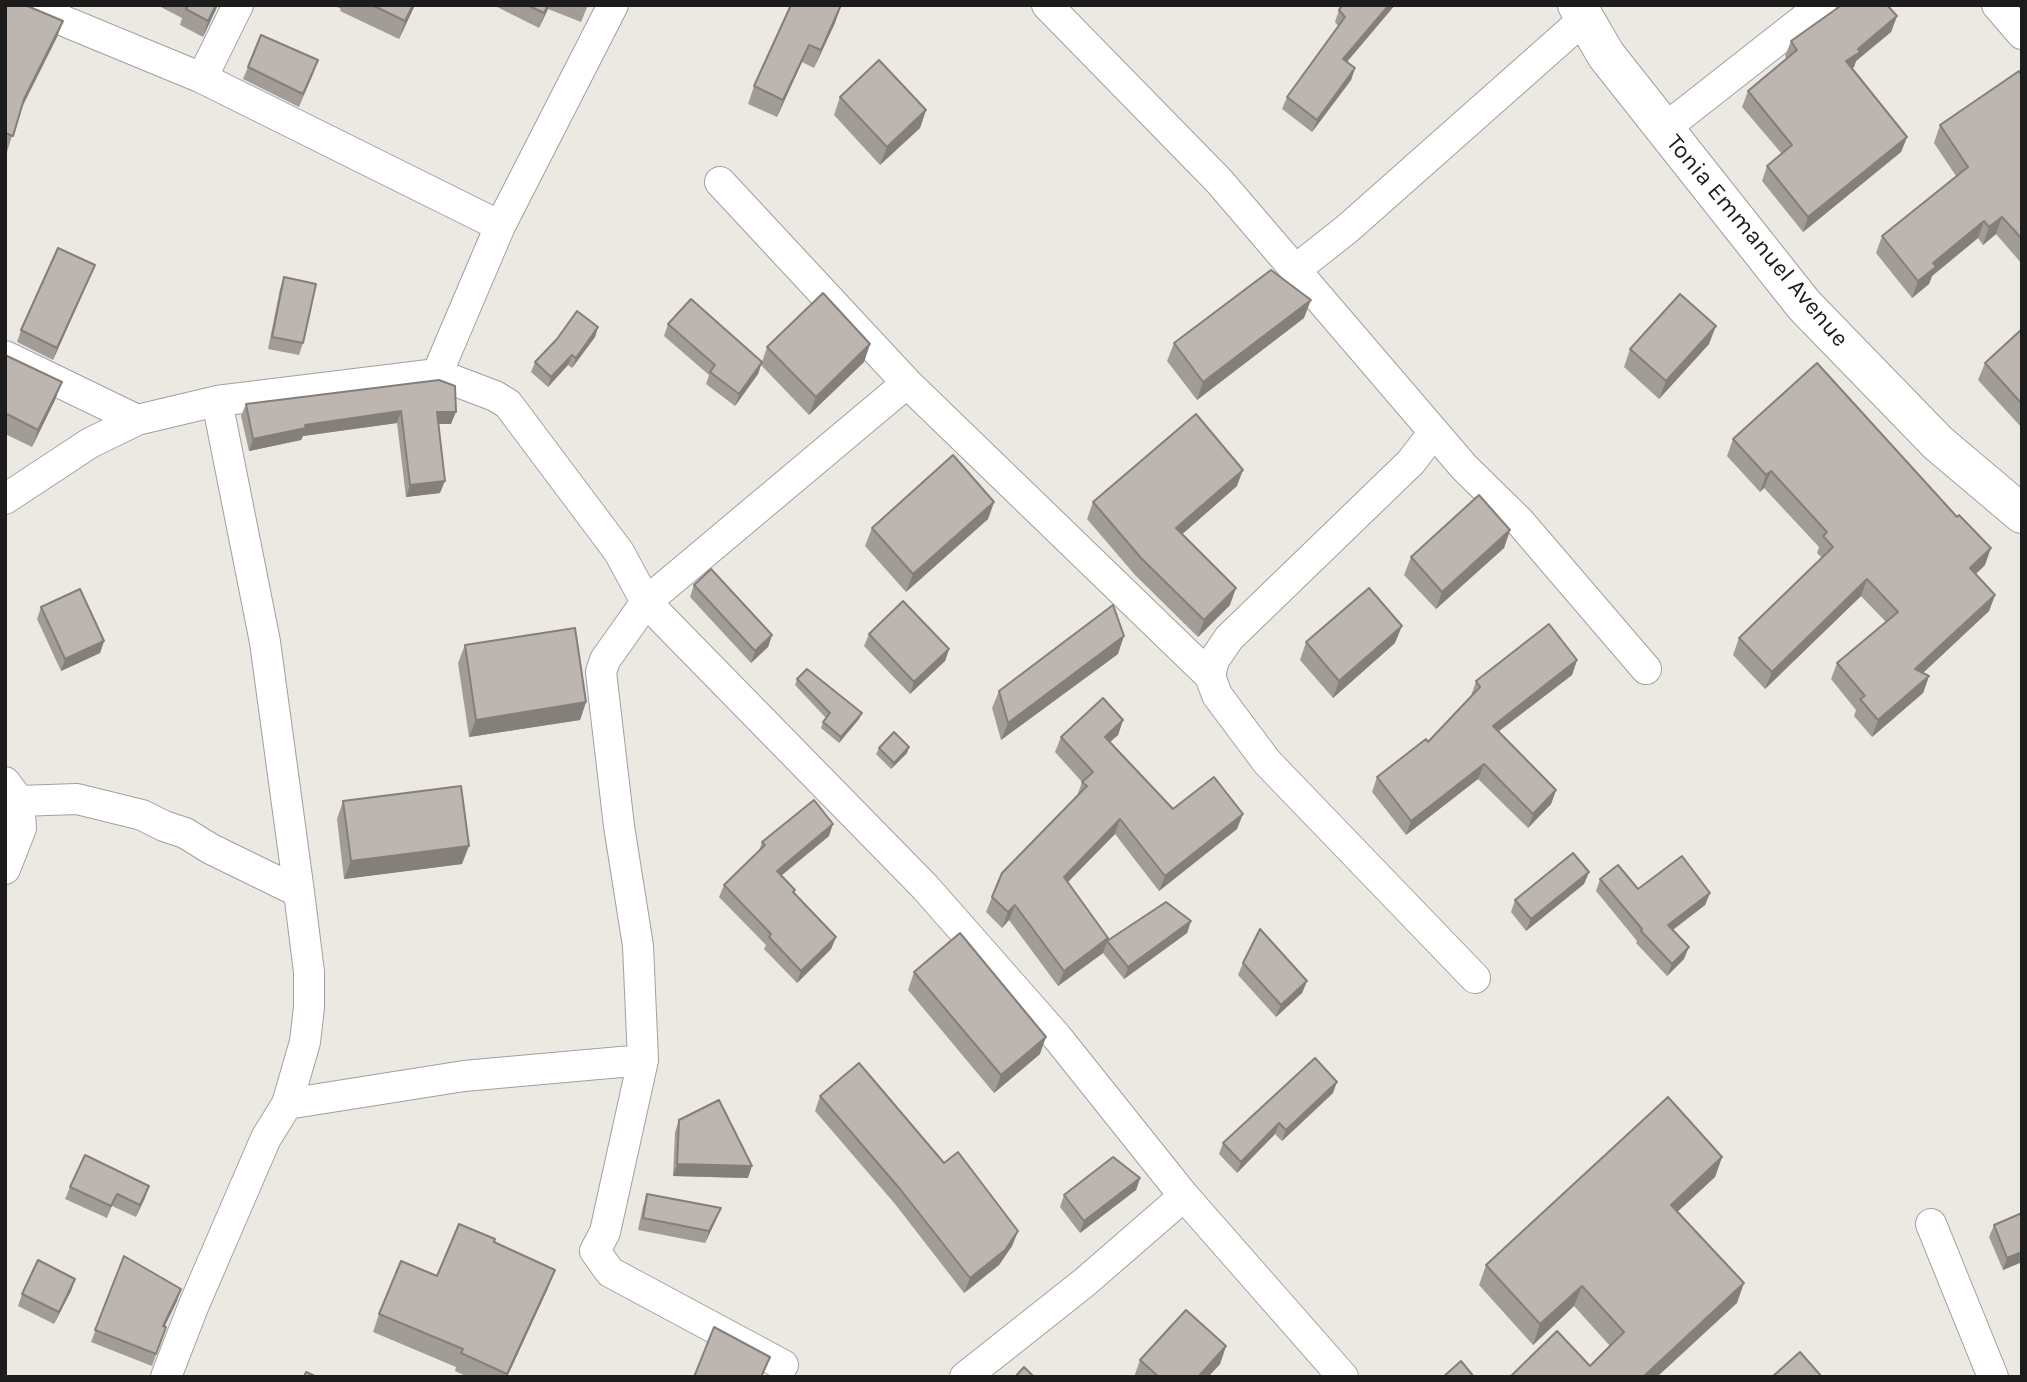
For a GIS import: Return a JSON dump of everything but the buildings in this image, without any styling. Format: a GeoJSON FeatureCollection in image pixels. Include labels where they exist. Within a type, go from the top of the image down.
{"type":"FeatureCollection","features":[{"type":"Feature","properties":{"kind":"street"},"geometry":{"type":"LineString","coordinates":[[25,5],[202,78],[500,226]]}},
{"type":"Feature","properties":{"kind":"street"},"geometry":{"type":"LineString","coordinates":[[202,78],[238,5]]}},
{"type":"Feature","properties":{"kind":"street"},"geometry":{"type":"LineString","coordinates":[[437,374],[500,226],[613,5]]}},
{"type":"Feature","properties":{"kind":"street"},"geometry":{"type":"LineString","coordinates":[[1047,5],[1219,181],[1464,467],[1520,522],[1646,669]]}},
{"type":"Feature","properties":{"kind":"street"},"geometry":{"type":"LineString","coordinates":[[1664,129],[1822,5]]}},
{"type":"Feature","properties":{"kind":"street"},"geometry":{"type":"LineString","coordinates":[[1997,5],[2022,34]]}},
{"type":"Feature","properties":{"kind":"street"},"geometry":{"type":"LineString","coordinates":[[1295,270],[1347,229],[1581,12]]}},
{"type":"Feature","properties":{"kind":"street","name":"Tonia Emmanuel Avenue"},"geometry":{"type":"LineString","coordinates":[[1581,12],[1606,55],[1804,305],[1938,443],[2022,514]]}},
{"type":"Feature","properties":{"kind":"street"},"geometry":{"type":"LineString","coordinates":[[720,181],[907,383],[1210,676],[1217,695],[1267,762],[1475,978]]}},
{"type":"Feature","properties":{"kind":"street"},"geometry":{"type":"LineString","coordinates":[[5,356],[137,420]]}},
{"type":"Feature","properties":{"kind":"street"},"geometry":{"type":"LineString","coordinates":[[5,499],[90,443],[137,420],[217,401],[437,374],[495,396],[508,404],[619,552],[646,602],[925,887],[1057,1037],[1184,1196],[1343,1377]]}},
{"type":"Feature","properties":{"kind":"street"},"geometry":{"type":"LineString","coordinates":[[783,1366],[610,1272],[595,1251],[605,1232],[643,1060],[638,946],[619,826],[601,672],[605,660],[646,602],[907,383]]}},
{"type":"Feature","properties":{"kind":"street"},"geometry":{"type":"LineString","coordinates":[[166,1377],[193,1307],[266,1138],[287,1104],[305,1042],[309,1007],[309,972],[265,642],[217,401]]}},
{"type":"Feature","properties":{"kind":"street"},"geometry":{"type":"LineString","coordinates":[[1210,676],[1214,660],[1229,638],[1411,462],[1434,432]]}},
{"type":"Feature","properties":{"kind":"street"},"geometry":{"type":"LineString","coordinates":[[5,869],[21,828],[12,792],[77,799],[142,815],[299,892]]}},
{"type":"Feature","properties":{"kind":"street"},"geometry":{"type":"LineString","coordinates":[[287,1104],[464,1076],[643,1060]]}},
{"type":"Feature","properties":{"kind":"street"},"geometry":{"type":"LineString","coordinates":[[965,1377],[1085,1282],[1184,1196]]}},
{"type":"Feature","properties":{"kind":"street"},"geometry":{"type":"LineString","coordinates":[[1931,1224],[1993,1377]]}}]}
